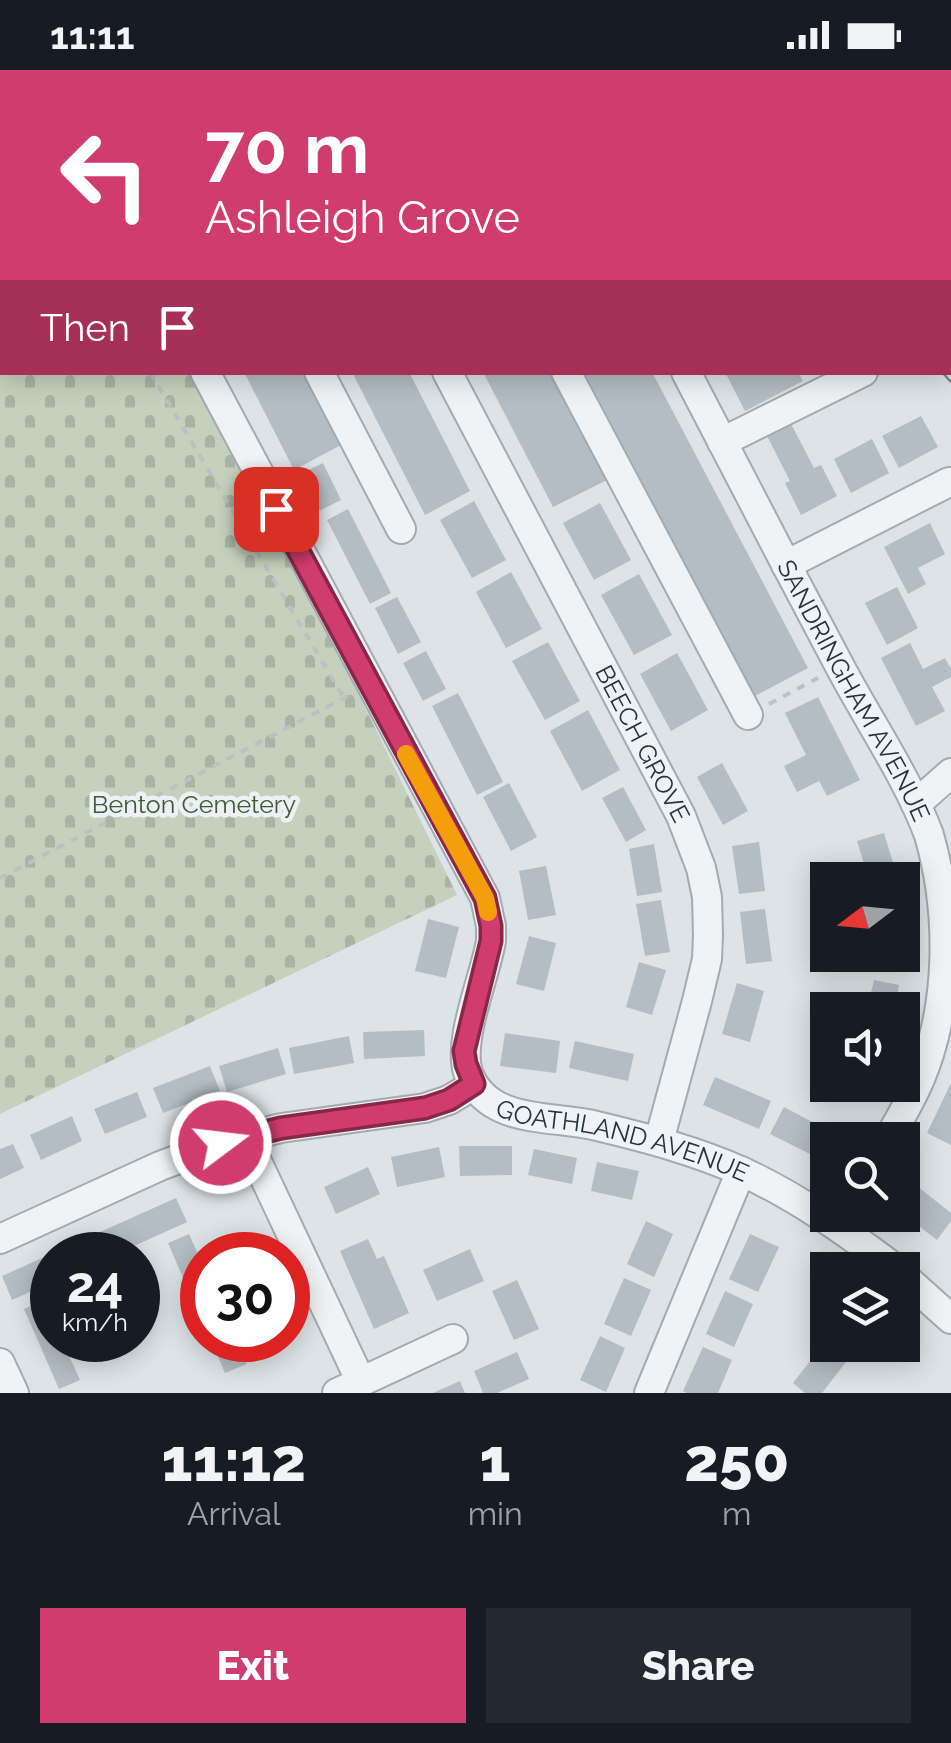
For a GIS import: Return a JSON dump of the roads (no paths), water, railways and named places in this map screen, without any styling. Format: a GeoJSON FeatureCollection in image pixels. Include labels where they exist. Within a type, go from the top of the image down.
{"type":"FeatureCollection","features":[{"type":"Feature","properties":{"kind":"street"},"geometry":{"type":"LineString","coordinates":[[207,375],[485,898],[491,941],[464,1051],[474,1084]]}},
{"type":"Feature","properties":{"kind":"street"},"geometry":{"type":"LineString","coordinates":[[321,375],[401,529]]}},
{"type":"Feature","properties":{"kind":"street","name":"BEECH GROVE"},"geometry":{"type":"LineString","coordinates":[[448,375],[681,816],[701,868],[707,897],[707,959],[659,1142]]}},
{"type":"Feature","properties":{"kind":"street"},"geometry":{"type":"LineString","coordinates":[[568,375],[748,715]]}},
{"type":"Feature","properties":{"kind":"street","name":"SANDRINGHAM AVENUE"},"geometry":{"type":"LineString","coordinates":[[688,375],[916,804],[939,867],[946,906],[942,999],[920,1079],[897,1122]]}},
{"type":"Feature","properties":{"kind":"street"},"geometry":{"type":"LineString","coordinates":[[722,442],[857,375]]}},
{"type":"Feature","properties":{"kind":"street"},"geometry":{"type":"LineString","coordinates":[[786,565],[949,482]]}},
{"type":"Feature","properties":{"kind":"street"},"geometry":{"type":"LineString","coordinates":[[916,804],[951,773]]}},
{"type":"Feature","properties":{"kind":"street","name":"GOATHLAND AVENUE"},"geometry":{"type":"LineString","coordinates":[[0,1238],[160,1166],[245,1136],[425,1108],[449,1100],[474,1084],[487,1101],[511,1112],[586,1123],[659,1142],[741,1171],[810,1204]]}},
{"type":"Feature","properties":{"kind":"street"},"geometry":{"type":"LineString","coordinates":[[245,1136],[349,1388],[453,1338]]}},
{"type":"Feature","properties":{"kind":"street"},"geometry":{"type":"LineString","coordinates":[[649,1393],[741,1171]]}},
{"type":"Feature","properties":{"kind":"street","name":"GOATHLAND AVENUE"},"geometry":{"type":"LineString","coordinates":[[857,1232],[878,1252]]}},
{"type":"Feature","properties":{"kind":"street","name":"GOATHLAND AVENUE"},"geometry":{"type":"LineString","coordinates":[[920,1290],[951,1319]]}},
{"type":"Feature","properties":{"kind":"street"},"geometry":{"type":"LineString","coordinates":[[0,1363],[14,1393]]}},
{"type":"Feature","properties":{"kind":"tram line"},"geometry":{"type":"LineString","coordinates":[[945,375],[951,382]]}},
{"type":"Feature","properties":{"kind":"park label","name":"Benton Cemetery"},"geometry":{"type":"Point","coordinates":[194,804]}}]}
